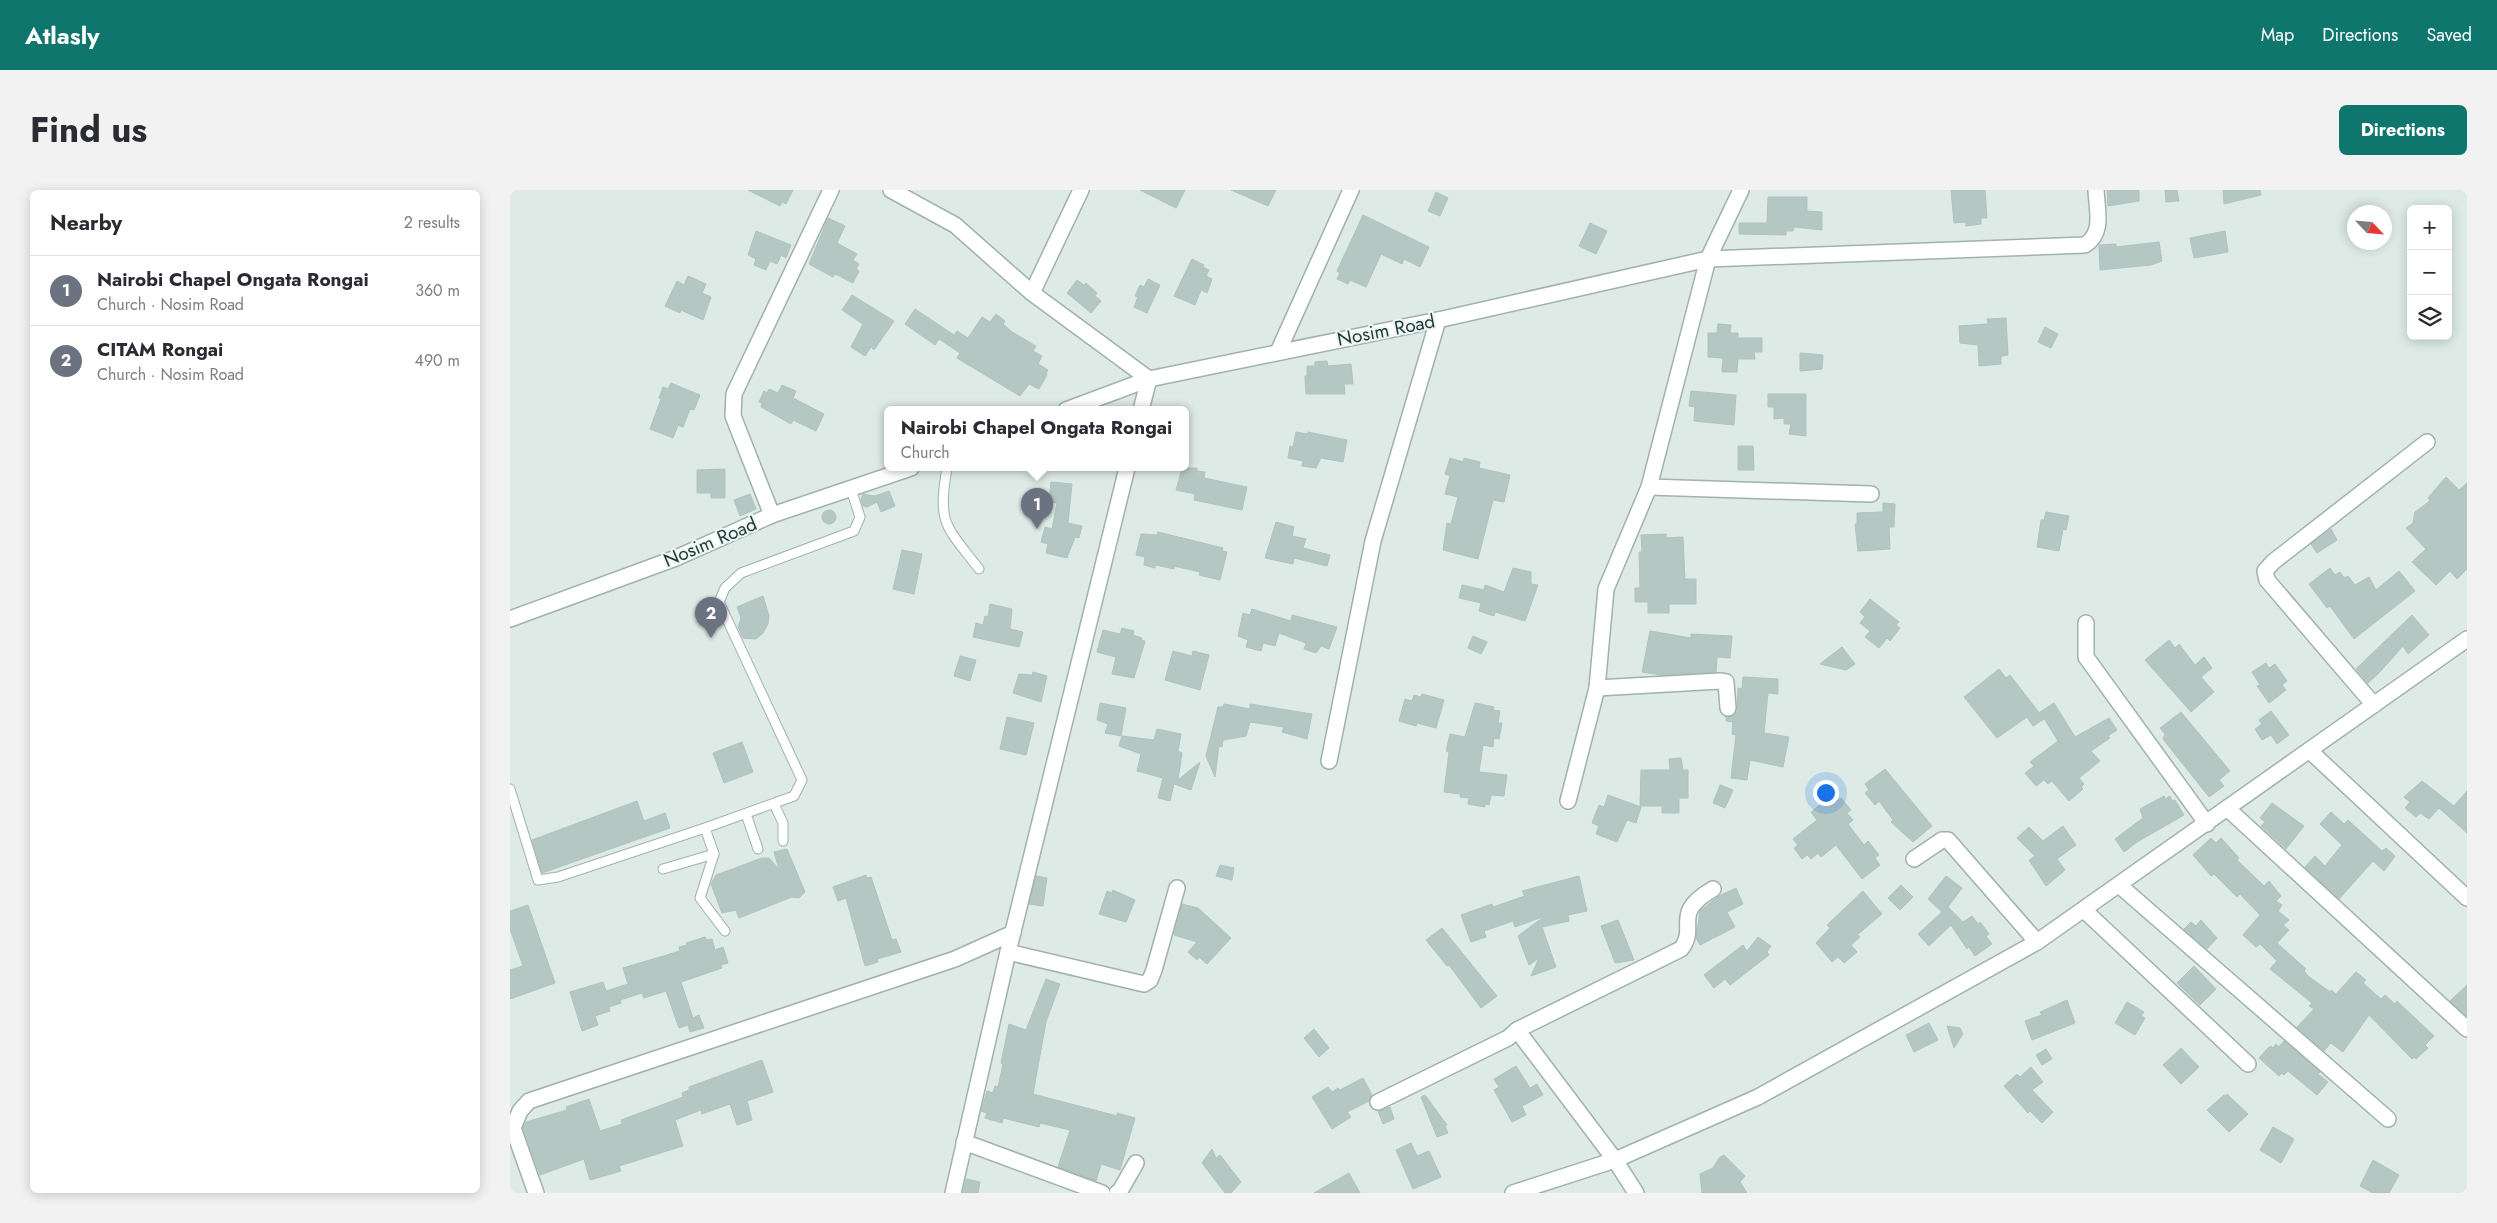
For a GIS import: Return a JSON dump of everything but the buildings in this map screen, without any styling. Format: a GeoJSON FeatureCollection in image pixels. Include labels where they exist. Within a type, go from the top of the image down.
{"type":"FeatureCollection","features":[{"type":"Feature","properties":{"kind":"street"},"geometry":{"type":"LineString","coordinates":[[772,515],[733,416],[734,394],[831,190]]}},
{"type":"Feature","properties":{"kind":"street"},"geometry":{"type":"LineString","coordinates":[[891,190],[955,225],[1032,293],[1149,379],[1142,406]]}},
{"type":"Feature","properties":{"kind":"street"},"geometry":{"type":"LineString","coordinates":[[1032,293],[1080,190]]}},
{"type":"Feature","properties":{"kind":"street"},"geometry":{"type":"LineString","coordinates":[[1278,352],[1351,190]]}},
{"type":"Feature","properties":{"kind":"street"},"geometry":{"type":"LineString","coordinates":[[1568,801],[1597,688],[1606,589],[1649,487],[1708,259],[1741,190]]}},
{"type":"Feature","properties":{"kind":"street","name":"Nosim Road"},"geometry":{"type":"LineString","coordinates":[[1077,406],[1149,379],[1438,320],[1708,259],[2084,245],[2094,239],[2098,228],[2096,190]]}},
{"type":"Feature","properties":{"kind":"street"},"geometry":{"type":"LineString","coordinates":[[1329,761],[1373,541],[1438,320]]}},
{"type":"Feature","properties":{"kind":"street"},"geometry":{"type":"LineString","coordinates":[[2374,705],[2267,580],[2265,571],[2273,562],[2427,442]]}},
{"type":"Feature","properties":{"kind":"street","name":"Nosim Road"},"geometry":{"type":"LineString","coordinates":[[510,619],[676,558],[772,515],[902,471]]}},
{"type":"Feature","properties":{"kind":"street"},"geometry":{"type":"LineString","coordinates":[[953,1193],[1008,952],[1126,471]]}},
{"type":"Feature","properties":{"kind":"street"},"geometry":{"type":"LineString","coordinates":[[1649,487],[1871,494]]}},
{"type":"Feature","properties":{"kind":"street"},"geometry":{"type":"LineString","coordinates":[[2086,623],[2086,656],[2207,824]]}},
{"type":"Feature","properties":{"kind":"street"},"geometry":{"type":"LineString","coordinates":[[1513,1193],[1615,1160],[1758,1097],[2037,942],[2467,639]]}},
{"type":"Feature","properties":{"kind":"street"},"geometry":{"type":"LineString","coordinates":[[1597,688],[1720,681],[1726,682],[1728,708]]}},
{"type":"Feature","properties":{"kind":"street"},"geometry":{"type":"LineString","coordinates":[[2310,751],[2467,898]]}},
{"type":"Feature","properties":{"kind":"street"},"geometry":{"type":"LineString","coordinates":[[2228,809],[2467,1029]]}},
{"type":"Feature","properties":{"kind":"street"},"geometry":{"type":"LineString","coordinates":[[1914,859],[1942,840],[1948,840],[2037,942]]}},
{"type":"Feature","properties":{"kind":"street"},"geometry":{"type":"LineString","coordinates":[[2119,885],[2388,1119]]}},
{"type":"Feature","properties":{"kind":"street"},"geometry":{"type":"LineString","coordinates":[[1008,952],[1144,984],[1150,980],[1154,970],[1177,888]]}},
{"type":"Feature","properties":{"kind":"street"},"geometry":{"type":"LineString","coordinates":[[1378,1102],[1508,1038],[1517,1030],[1681,949],[1685,943],[1686,922],[1692,904],[1713,889]]}},
{"type":"Feature","properties":{"kind":"street"},"geometry":{"type":"LineString","coordinates":[[2084,910],[2248,1064]]}},
{"type":"Feature","properties":{"kind":"street"},"geometry":{"type":"LineString","coordinates":[[536,1193],[512,1128],[520,1111],[529,1101],[956,958],[1013,933]]}},
{"type":"Feature","properties":{"kind":"street"},"geometry":{"type":"LineString","coordinates":[[1517,1030],[1615,1160],[1636,1193]]}},
{"type":"Feature","properties":{"kind":"street"},"geometry":{"type":"LineString","coordinates":[[964,1142],[1102,1193]]}},
{"type":"Feature","properties":{"kind":"street"},"geometry":{"type":"LineString","coordinates":[[1117,1193],[1120,1192],[1136,1163]]}},
{"type":"Feature","properties":{"kind":"lane"},"geometry":{"type":"LineString","coordinates":[[945,471],[941,497],[946,527],[979,569]]}},
{"type":"Feature","properties":{"kind":"lane"},"geometry":{"type":"LineString","coordinates":[[510,789],[538,880],[558,877],[794,796],[802,780],[720,602],[725,588],[741,573],[854,531],[860,517],[851,489]]}},
{"type":"Feature","properties":{"kind":"lane"},"geometry":{"type":"LineString","coordinates":[[774,804],[782,823],[783,841]]}},
{"type":"Feature","properties":{"kind":"lane"},"geometry":{"type":"LineString","coordinates":[[746,814],[758,849]]}},
{"type":"Feature","properties":{"kind":"lane"},"geometry":{"type":"LineString","coordinates":[[705,828],[714,854],[700,898],[725,931]]}},
{"type":"Feature","properties":{"kind":"lane"},"geometry":{"type":"LineString","coordinates":[[663,869],[714,854]]}},
{"type":"Feature","properties":{"kind":"place","name":"Nairobi Chapel Ongata Rongai"},"geometry":{"type":"Point","coordinates":[1037,529]}},
{"type":"Feature","properties":{"kind":"place","name":"CITAM Rongai"},"geometry":{"type":"Point","coordinates":[711,638]}}]}
